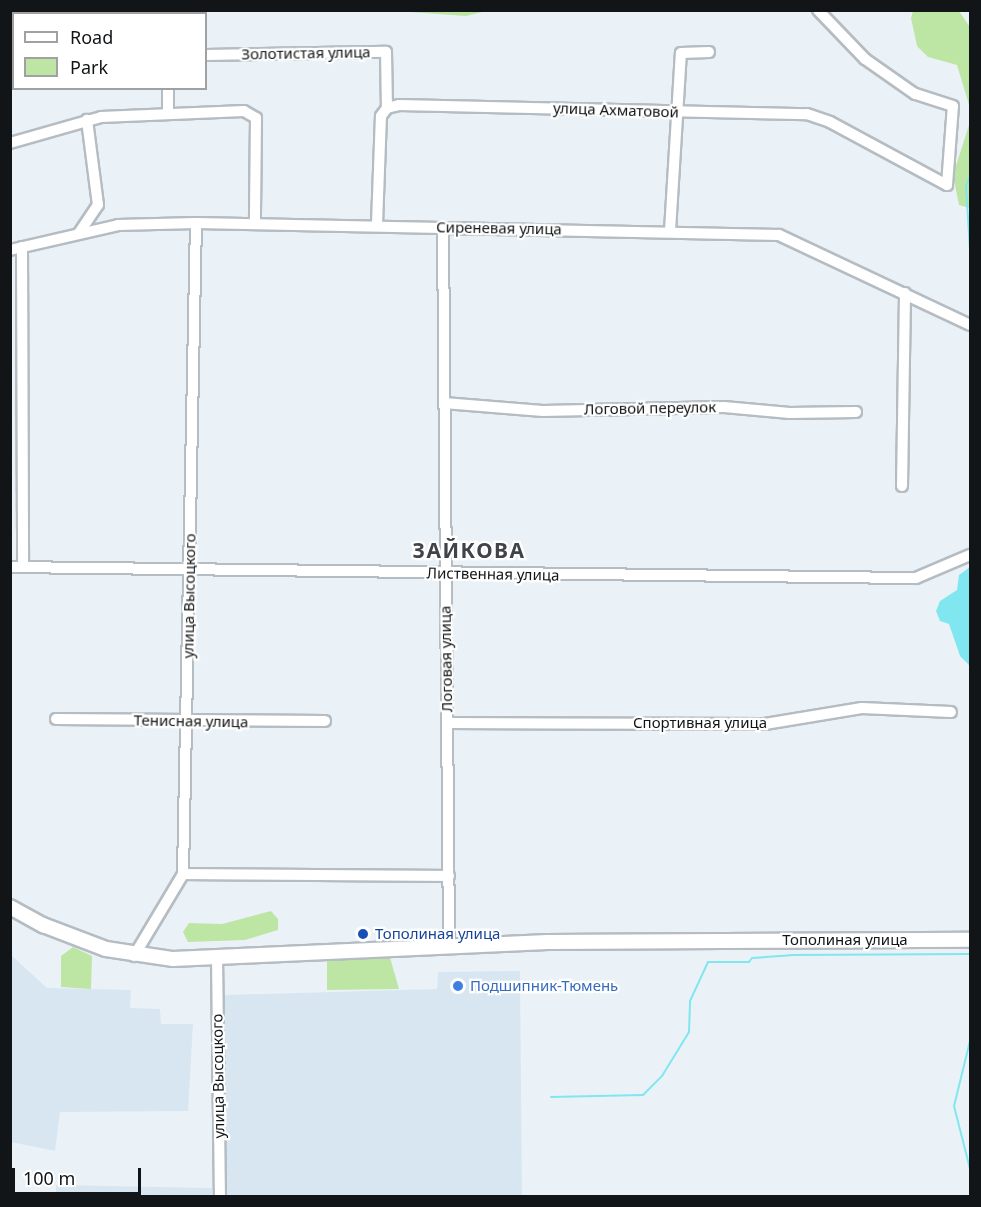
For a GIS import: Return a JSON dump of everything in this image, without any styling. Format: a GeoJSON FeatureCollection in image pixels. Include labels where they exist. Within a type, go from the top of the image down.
{"type":"FeatureCollection","features":[{"type":"Feature","properties":{"kind":"main road","name":"Тополиная улица"},"geometry":{"type":"LineString","coordinates":[[10,907],[53,930],[134,956],[217,956],[449,946],[970,940]]}},
{"type":"Feature","properties":{"kind":"street","name":"улица Ахматовой"},"geometry":{"type":"LineString","coordinates":[[387,108],[490,106],[807,114],[830,122],[947,185],[953,106],[915,94],[865,59],[818,10]]}},
{"type":"Feature","properties":{"kind":"street","name":"Золотистая улица"},"geometry":{"type":"LineString","coordinates":[[207,55],[386,52],[387,108]]}},
{"type":"Feature","properties":{"kind":"street"},"geometry":{"type":"LineString","coordinates":[[670,231],[681,53],[709,52]]}},
{"type":"Feature","properties":{"kind":"street"},"geometry":{"type":"LineString","coordinates":[[168,90],[168,113]]}},
{"type":"Feature","properties":{"kind":"street"},"geometry":{"type":"LineString","coordinates":[[377,224],[381,116],[387,108]]}},
{"type":"Feature","properties":{"kind":"street"},"geometry":{"type":"LineString","coordinates":[[10,143],[87,120],[168,113],[244,111],[256,118],[255,222]]}},
{"type":"Feature","properties":{"kind":"street"},"geometry":{"type":"LineString","coordinates":[[80,233],[98,205],[87,120]]}},
{"type":"Feature","properties":{"kind":"street","name":"Сиреневая улица"},"geometry":{"type":"LineString","coordinates":[[10,250],[118,225],[196,223],[377,224],[443,228],[779,235],[970,325]]}},
{"type":"Feature","properties":{"kind":"street","name":"улица Высоцкого"},"geometry":{"type":"LineString","coordinates":[[134,956],[183,874],[196,223]]}},
{"type":"Feature","properties":{"kind":"street","name":"Логовая улица"},"geometry":{"type":"LineString","coordinates":[[443,228],[449,946]]}},
{"type":"Feature","properties":{"kind":"street"},"geometry":{"type":"LineString","coordinates":[[22,247],[23,567]]}},
{"type":"Feature","properties":{"kind":"street"},"geometry":{"type":"LineString","coordinates":[[902,486],[905,293]]}},
{"type":"Feature","properties":{"kind":"street","name":"Логовой переулок"},"geometry":{"type":"LineString","coordinates":[[444,403],[543,411],[724,406],[790,413],[856,412]]}},
{"type":"Feature","properties":{"kind":"street","name":"Лиственная улица"},"geometry":{"type":"LineString","coordinates":[[10,567],[916,578],[970,555]]}},
{"type":"Feature","properties":{"kind":"street","name":"Спортивная улица"},"geometry":{"type":"LineString","coordinates":[[447,723],[765,724],[862,708],[951,712]]}},
{"type":"Feature","properties":{"kind":"street","name":"Тенисная улица"},"geometry":{"type":"LineString","coordinates":[[56,719],[325,722]]}},
{"type":"Feature","properties":{"kind":"street"},"geometry":{"type":"LineString","coordinates":[[183,874],[449,876]]}},
{"type":"Feature","properties":{"kind":"street","name":"улица Высоцкого"},"geometry":{"type":"LineString","coordinates":[[217,956],[220,1197]]}},
{"type":"Feature","properties":{"kind":"shaded area"},"geometry":{"type":"Polygon","coordinates":[[[10,954],[47,988],[131,990],[130,1008],[160,1009],[161,1024],[193,1024],[188,1111],[60,1112],[55,1151],[11,1142],[10,954]]]}},
{"type":"Feature","properties":{"kind":"shaded area"},"geometry":{"type":"Polygon","coordinates":[[[520,971],[522,1196],[227,1196],[224,995],[437,989],[438,972],[520,971]]]}},
{"type":"Feature","properties":{"kind":"shaded area"},"geometry":{"type":"Polygon","coordinates":[[[56,1185],[212,1188],[212,1196],[56,1196],[56,1185]]]}},
{"type":"Feature","properties":{"kind":"green space"},"geometry":{"type":"Polygon","coordinates":[[[396,11],[486,11],[466,16],[396,11]]]}},
{"type":"Feature","properties":{"kind":"green space"},"geometry":{"type":"Polygon","coordinates":[[[913,11],[959,11],[970,27],[970,108],[957,65],[928,57],[917,46],[911,18],[913,11]]]}},
{"type":"Feature","properties":{"kind":"green space"},"geometry":{"type":"Polygon","coordinates":[[[970,122],[970,208],[959,205],[953,175],[970,122]]]}},
{"type":"Feature","properties":{"kind":"green space"},"geometry":{"type":"Polygon","coordinates":[[[271,911],[278,919],[278,930],[245,940],[188,942],[183,932],[189,923],[222,924],[271,911]]]}},
{"type":"Feature","properties":{"kind":"green space"},"geometry":{"type":"Polygon","coordinates":[[[73,947],[92,956],[91,989],[61,987],[61,956],[73,947]]]}},
{"type":"Feature","properties":{"kind":"green space"},"geometry":{"type":"Polygon","coordinates":[[[389,954],[399,989],[327,990],[327,956],[389,954]]]}},
{"type":"Feature","properties":{"kind":"water"},"geometry":{"type":"Polygon","coordinates":[[[970,567],[970,666],[960,656],[949,624],[940,621],[936,611],[940,601],[957,590],[959,575],[970,567]]]}},
{"type":"Feature","properties":{"kind":"waterway"},"geometry":{"type":"LineString","coordinates":[[970,176],[966,186],[970,250]]}},
{"type":"Feature","properties":{"kind":"waterway"},"geometry":{"type":"LineString","coordinates":[[551,1097],[643,1095],[662,1076],[689,1032],[690,1001],[708,962],[749,962],[752,958],[791,955],[970,954]]}},
{"type":"Feature","properties":{"kind":"waterway"},"geometry":{"type":"LineString","coordinates":[[970,1041],[954,1106],[970,1169]]}},
{"type":"Feature","properties":{"kind":"place","name":"Тополиная улица"},"geometry":{"type":"Point","coordinates":[363,934]}},
{"type":"Feature","properties":{"kind":"place","name":"Подшипник-Тюмень"},"geometry":{"type":"Point","coordinates":[458,986]}},
{"type":"Feature","properties":{"kind":"district","name":"ЗАЙКОВА"},"geometry":{"type":"Point","coordinates":[469,550]}}]}
